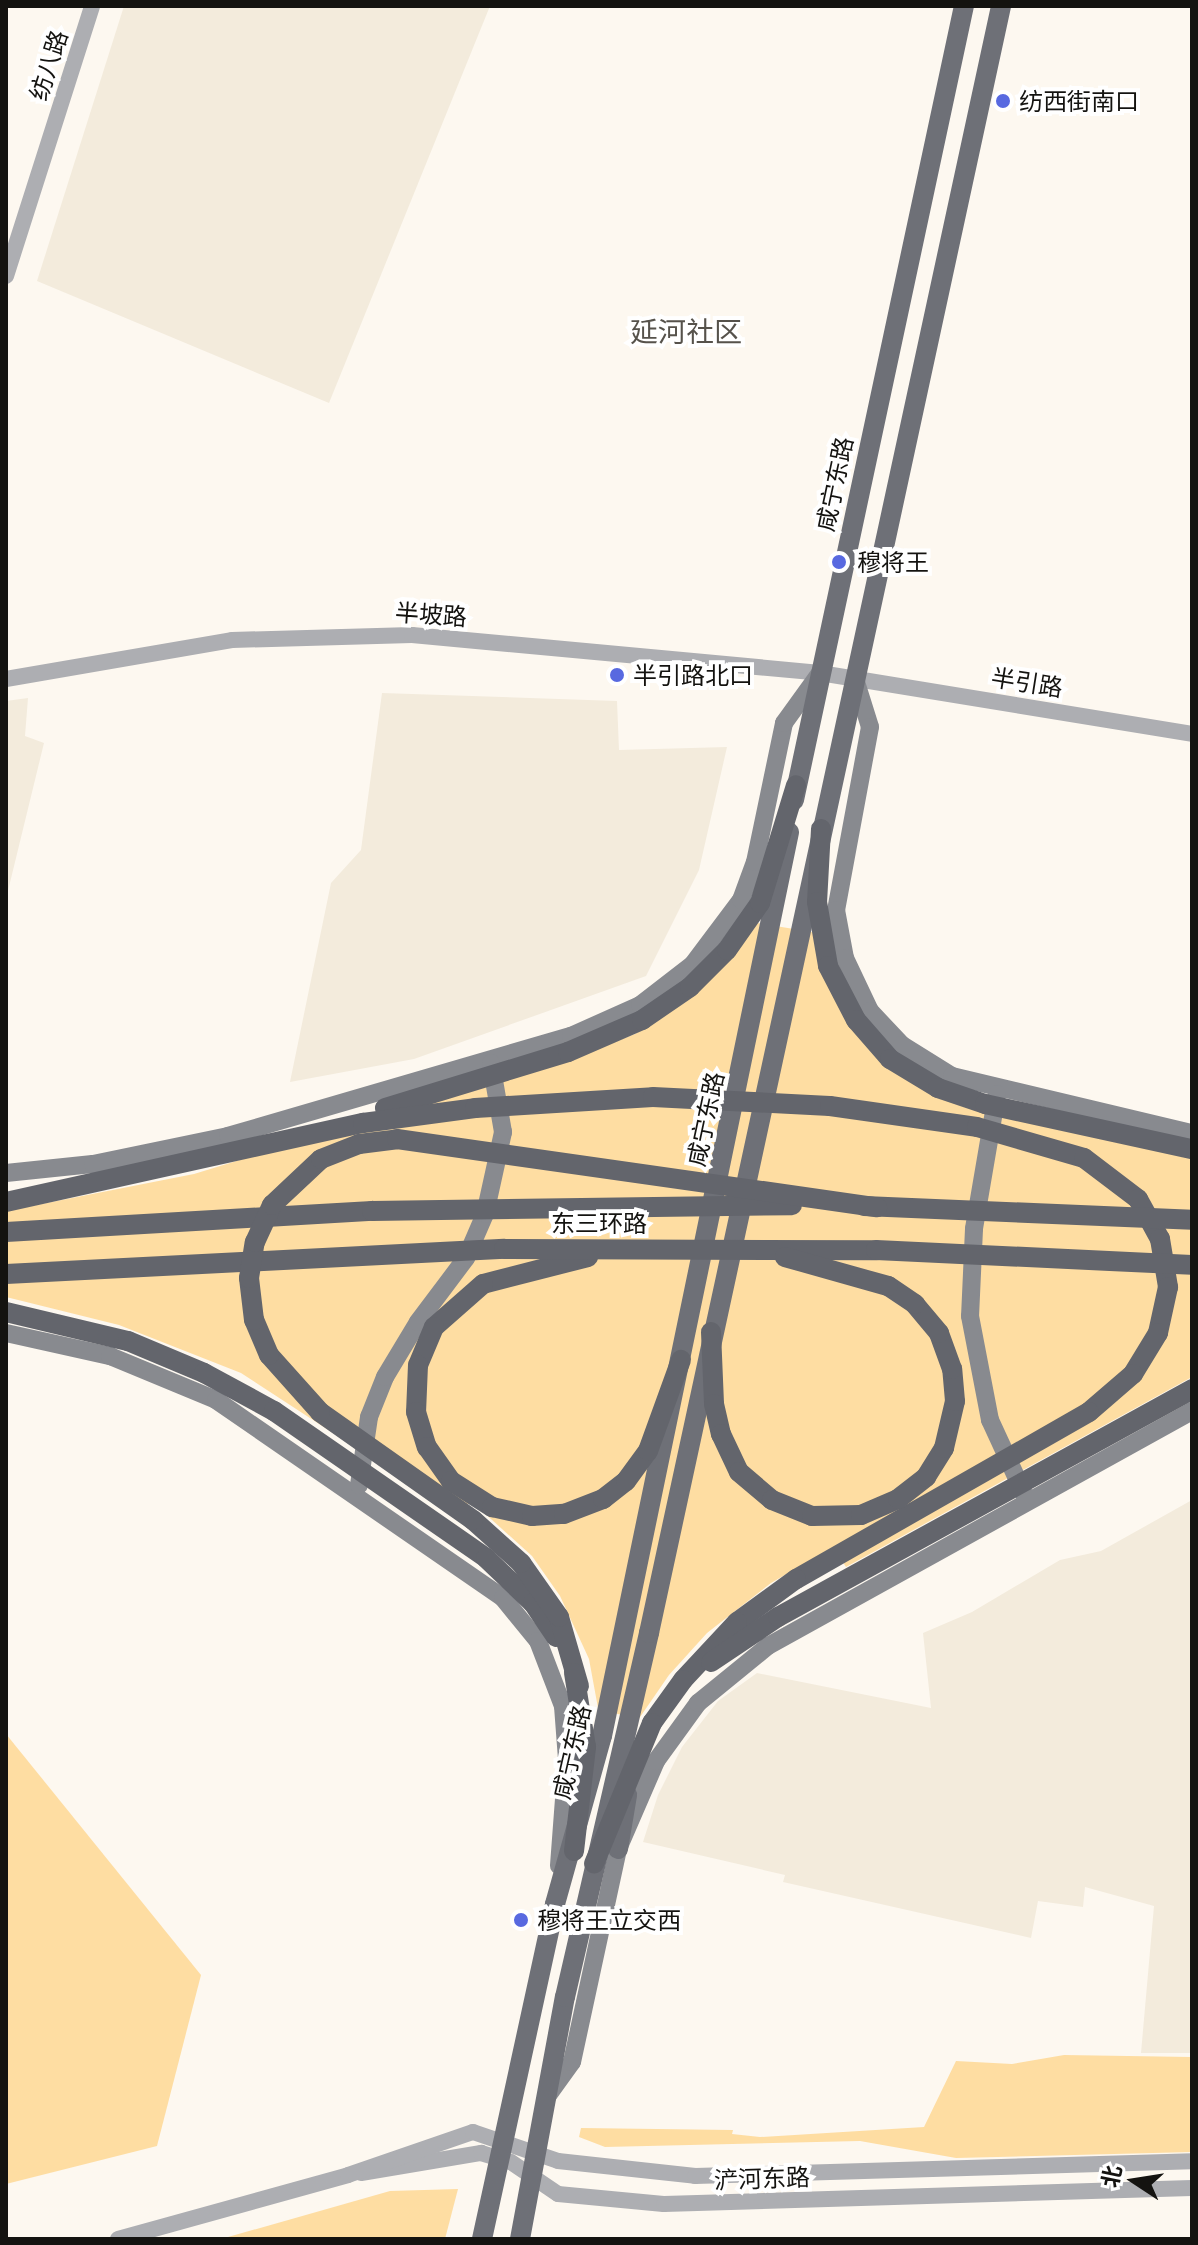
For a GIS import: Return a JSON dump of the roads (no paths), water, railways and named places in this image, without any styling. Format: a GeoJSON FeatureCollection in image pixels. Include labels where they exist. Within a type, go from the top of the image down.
{"type":"FeatureCollection","features":[{"type":"Feature","properties":{"kind":"highway"},"geometry":{"type":"LineString","coordinates":[[296,1137],[515,1071],[633,1025],[709,970],[760,903],[796,785]]}},
{"type":"Feature","properties":{"kind":"highway"},"geometry":{"type":"LineString","coordinates":[[821,829],[817,886],[821,936],[833,981],[856,1020],[881,1050],[913,1074],[1001,1109],[1192,1149]]}},
{"type":"Feature","properties":{"kind":"highway"},"geometry":{"type":"LineString","coordinates":[[6,1202],[296,1137],[458,1110],[707,1098],[863,1110],[977,1127],[1058,1148],[1097,1164],[1138,1199],[1160,1239],[1168,1274],[1161,1322],[1147,1355],[1121,1387],[1089,1412],[764,1600],[699,1661],[659,1712],[631,1769],[594,1864]]}},
{"type":"Feature","properties":{"kind":"highway"},"geometry":{"type":"LineString","coordinates":[[574,1851],[585,1777],[580,1695],[559,1617],[521,1563],[473,1520],[320,1412],[275,1365],[254,1320],[249,1292],[255,1242],[272,1205],[321,1159],[359,1144],[397,1139],[877,1207]]}},
{"type":"Feature","properties":{"kind":"highway","name":"东三环路"},"geometry":{"type":"LineString","coordinates":[[6,1232],[372,1211],[877,1207],[1192,1220]]}},
{"type":"Feature","properties":{"kind":"highway"},"geometry":{"type":"LineString","coordinates":[[627,1249],[483,1284],[440,1319],[418,1365],[415,1401],[422,1435],[459,1488],[511,1513],[541,1516],[579,1510],[612,1493],[643,1460],[681,1360]]}},
{"type":"Feature","properties":{"kind":"highway","name":"东三环路"},"geometry":{"type":"LineString","coordinates":[[6,1274],[238,1259],[627,1249],[750,1249],[1192,1265]]}},
{"type":"Feature","properties":{"kind":"highway"},"geometry":{"type":"LineString","coordinates":[[711,1332],[716,1418],[734,1464],[754,1487],[791,1510],[833,1518],[870,1513],[917,1486],[939,1460],[952,1424],[955,1389],[947,1351],[933,1325],[907,1297],[867,1277],[750,1249]]}},
{"type":"Feature","properties":{"kind":"highway"},"geometry":{"type":"LineString","coordinates":[[6,1312],[105,1334],[155,1351],[226,1384],[303,1430],[501,1571],[546,1620],[580,1695]]}},
{"type":"Feature","properties":{"kind":"highway"},"geometry":{"type":"LineString","coordinates":[[659,1712],[708,1665],[752,1633],[1192,1389]]}},
{"type":"Feature","properties":{"kind":"main road","name":"咸宁东路"},"geometry":{"type":"LineString","coordinates":[[482,2239],[555,1904],[574,1851],[681,1360],[776,908],[796,785],[964,6]]}},
{"type":"Feature","properties":{"kind":"main road","name":"咸宁东路"},"geometry":{"type":"LineString","coordinates":[[520,2239],[543,2103],[594,1864],[649,1633],[711,1332],[1001,6]]}},
{"type":"Feature","properties":{"kind":"main road"},"geometry":{"type":"LineString","coordinates":[[6,1173],[196,1144],[490,1060],[614,1020],[672,983],[702,954],[746,891],[784,723],[820,673]]}},
{"type":"Feature","properties":{"kind":"main road"},"geometry":{"type":"LineString","coordinates":[[854,678],[870,727],[837,897],[845,958],[870,1011],[902,1045],[941,1071],[998,1090],[1192,1133]]}},
{"type":"Feature","properties":{"kind":"main road"},"geometry":{"type":"LineString","coordinates":[[358,1493],[366,1428],[379,1390],[412,1330],[466,1258],[485,1214],[503,1132],[490,1060]]}},
{"type":"Feature","properties":{"kind":"main road"},"geometry":{"type":"LineString","coordinates":[[998,1090],[974,1229],[970,1316],[990,1420],[1028,1502]]}},
{"type":"Feature","properties":{"kind":"main road"},"geometry":{"type":"LineString","coordinates":[[6,1333],[110,1356],[199,1391],[257,1423],[503,1598],[529,1628],[550,1667],[563,1706],[567,1751],[555,1904]]}},
{"type":"Feature","properties":{"kind":"main road"},"geometry":{"type":"LineString","coordinates":[[618,1849],[664,1746],[728,1675],[768,1646],[1192,1411]]}},
{"type":"Feature","properties":{"kind":"main road"},"geometry":{"type":"LineString","coordinates":[[543,2103],[572,2062],[618,1849],[649,1633]]}},
{"type":"Feature","properties":{"kind":"street","name":"纺八路"},"geometry":{"type":"LineString","coordinates":[[6,276],[92,6]]}},
{"type":"Feature","properties":{"kind":"street","name":"半坡路"},"geometry":{"type":"LineString","coordinates":[[6,679],[232,640],[316,633],[412,635],[854,678]]}},
{"type":"Feature","properties":{"kind":"street","name":"半引路"},"geometry":{"type":"LineString","coordinates":[[854,678],[1192,734]]}},
{"type":"Feature","properties":{"kind":"street","name":"浐河东路"},"geometry":{"type":"LineString","coordinates":[[118,2239],[348,2175],[465,2132],[502,2149],[622,2171],[695,2176],[1192,2161]]}},
{"type":"Feature","properties":{"kind":"street","name":"浐河东路"},"geometry":{"type":"LineString","coordinates":[[502,2149],[531,2176],[571,2197],[664,2204],[1192,2188]]}},
{"type":"Feature","properties":{"kind":"place","name":"纺西街南口"},"geometry":{"type":"Point","coordinates":[1003,101]}},
{"type":"Feature","properties":{"kind":"place","name":"穆将王"},"geometry":{"type":"Point","coordinates":[839,562]}},
{"type":"Feature","properties":{"kind":"place","name":"半引路北口"},"geometry":{"type":"Point","coordinates":[617,675]}},
{"type":"Feature","properties":{"kind":"place","name":"穆将王立交西"},"geometry":{"type":"Point","coordinates":[521,1920]}},
{"type":"Feature","properties":{"kind":"district","name":"延河社区"},"geometry":{"type":"Point","coordinates":[686,331]}}]}
